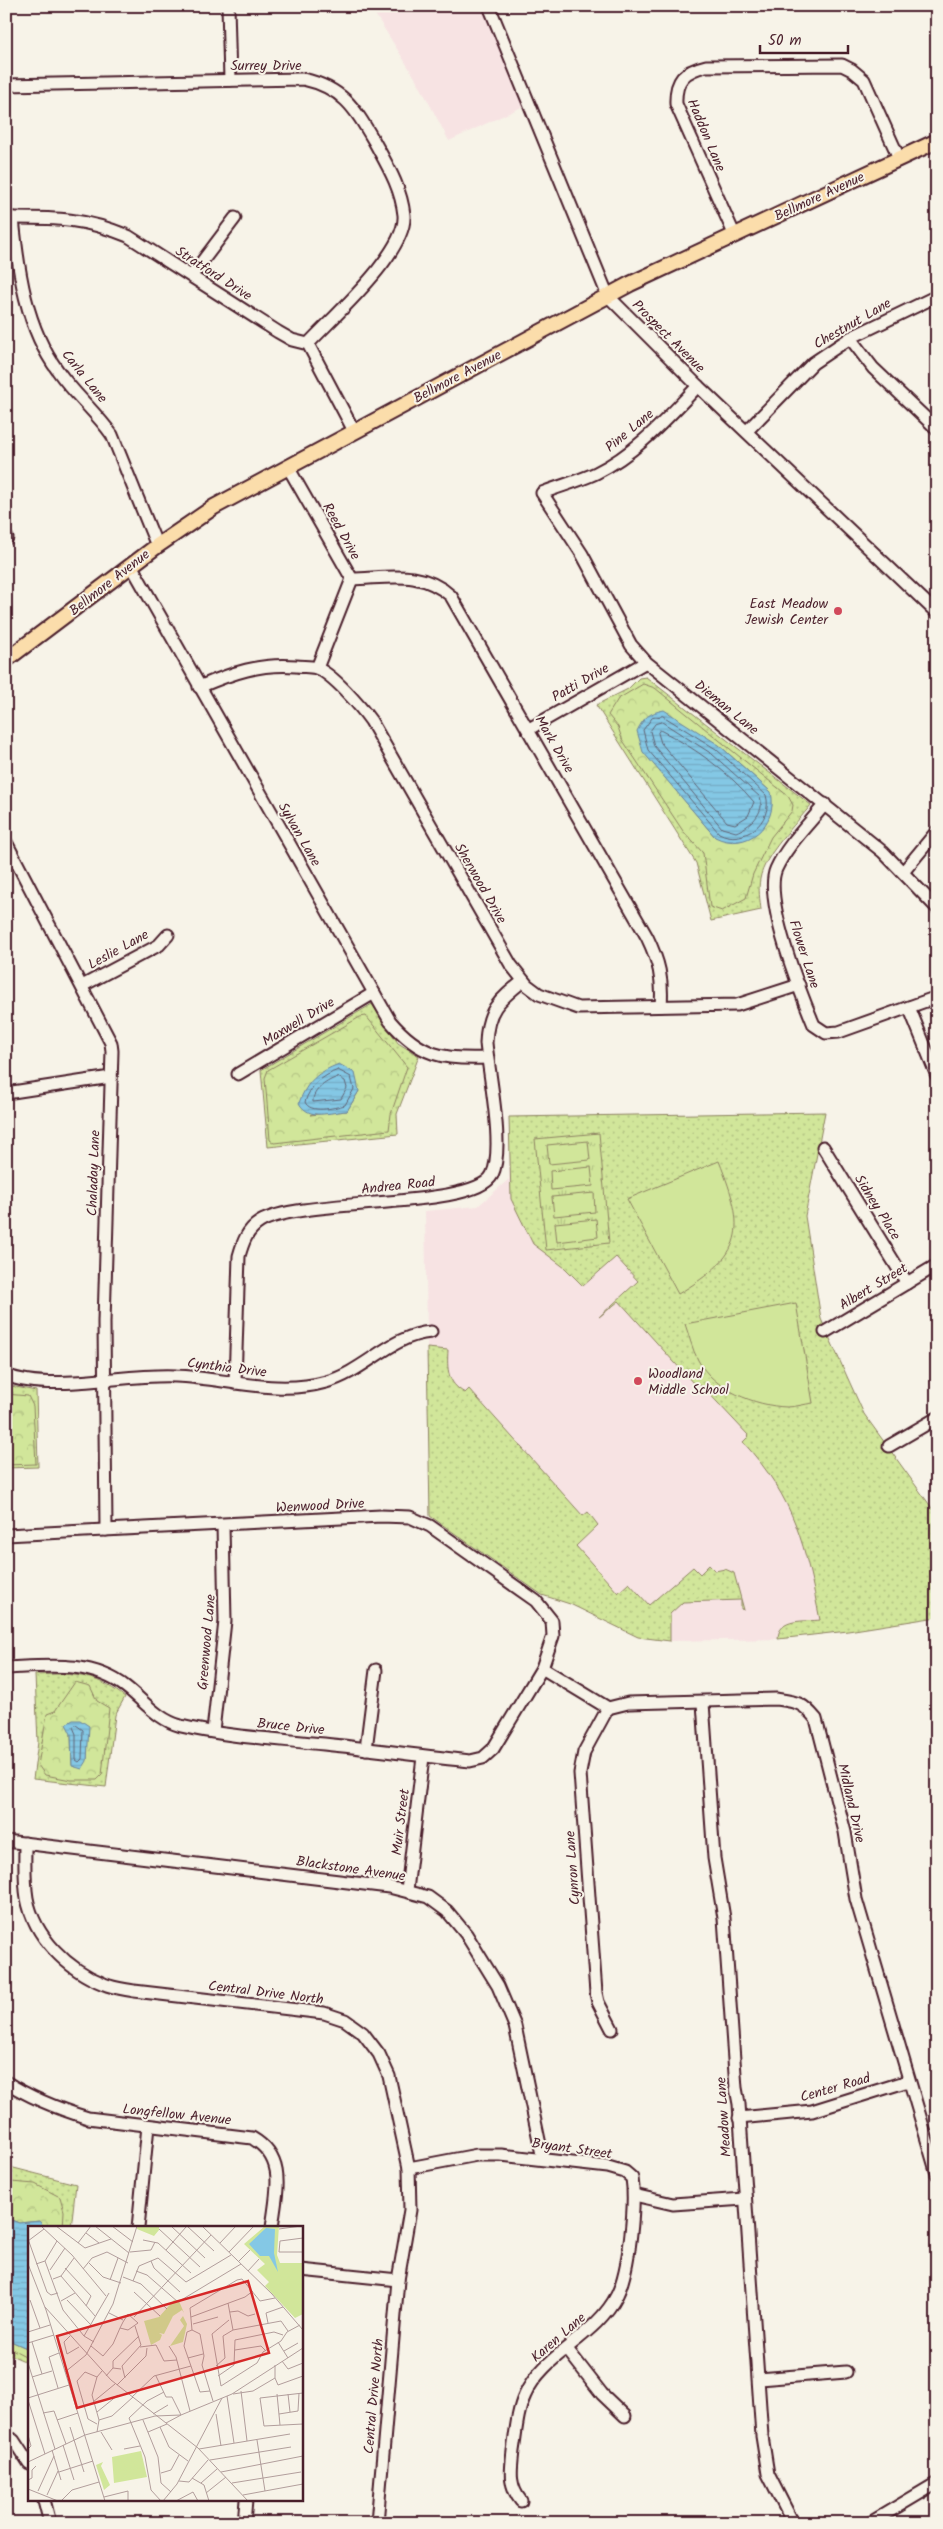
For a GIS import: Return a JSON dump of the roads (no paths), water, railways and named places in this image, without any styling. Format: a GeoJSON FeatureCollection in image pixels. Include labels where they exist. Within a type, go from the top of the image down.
{"type":"FeatureCollection","features":[{"type":"Feature","properties":{"kind":"main road","name":"Bellmore Avenue"},"geometry":{"type":"LineString","coordinates":[[6,660],[131,565],[214,507],[608,296],[937,141]]}},
{"type":"Feature","properties":{"kind":"street"},"geometry":{"type":"LineString","coordinates":[[228,6],[230,80]]}},
{"type":"Feature","properties":{"kind":"street","name":"Prospect Avenue"},"geometry":{"type":"LineString","coordinates":[[489,6],[608,296],[698,386],[937,612]]}},
{"type":"Feature","properties":{"kind":"street","name":"Haddon Lane"},"geometry":{"type":"LineString","coordinates":[[735,236],[676,104],[675,90],[678,83],[694,69],[706,66],[842,65],[852,70],[864,80],[899,158]]}},
{"type":"Feature","properties":{"kind":"street","name":"Surrey Drive"},"geometry":{"type":"LineString","coordinates":[[6,85],[303,79],[323,84],[337,92],[358,114],[394,176],[400,191],[404,217],[401,234],[394,249],[308,344]]}},
{"type":"Feature","properties":{"kind":"street","name":"Stratford Drive"},"geometry":{"type":"LineString","coordinates":[[10,218],[72,218],[105,226],[128,236],[192,275],[278,332],[292,340],[308,344]]}},
{"type":"Feature","properties":{"kind":"street","name":"Carla Lane"},"geometry":{"type":"LineString","coordinates":[[10,218],[23,290],[42,343],[58,371],[101,419],[112,435],[157,546]]}},
{"type":"Feature","properties":{"kind":"street"},"geometry":{"type":"LineString","coordinates":[[192,275],[235,218]]}},
{"type":"Feature","properties":{"kind":"street","name":"Chestnut Lane"},"geometry":{"type":"LineString","coordinates":[[747,431],[813,363],[850,338],[937,296]]}},
{"type":"Feature","properties":{"kind":"street"},"geometry":{"type":"LineString","coordinates":[[850,338],[873,368],[937,428]]}},
{"type":"Feature","properties":{"kind":"street"},"geometry":{"type":"LineString","coordinates":[[308,344],[354,431]]}},
{"type":"Feature","properties":{"kind":"street","name":"Pine Lane"},"geometry":{"type":"LineString","coordinates":[[542,493],[596,473],[621,458],[649,436],[698,386]]}},
{"type":"Feature","properties":{"kind":"street","name":"Reed Drive"},"geometry":{"type":"LineString","coordinates":[[288,467],[352,579],[317,668]]}},
{"type":"Feature","properties":{"kind":"street","name":"Dieman Lane"},"geometry":{"type":"LineString","coordinates":[[542,493],[582,554],[631,645],[646,662],[825,804],[904,871],[937,908]]}},
{"type":"Feature","properties":{"kind":"street","name":"Sylvan Lane"},"geometry":{"type":"LineString","coordinates":[[131,565],[390,1021],[418,1048],[446,1058],[487,1058]]}},
{"type":"Feature","properties":{"kind":"street","name":"Mark Drive"},"geometry":{"type":"LineString","coordinates":[[352,579],[414,576],[433,582],[451,596],[647,937],[659,963],[663,988],[661,1006]]}},
{"type":"Feature","properties":{"kind":"street","name":"Patti Drive"},"geometry":{"type":"LineString","coordinates":[[529,729],[646,662]]}},
{"type":"Feature","properties":{"kind":"street"},"geometry":{"type":"LineString","coordinates":[[200,687],[236,671],[260,666],[317,668]]}},
{"type":"Feature","properties":{"kind":"street","name":"Sherwood Drive"},"geometry":{"type":"LineString","coordinates":[[317,668],[349,694],[372,721],[504,953],[523,981],[539,994],[578,1008],[737,1005],[799,985]]}},
{"type":"Feature","properties":{"kind":"street","name":"Flower Lane"},"geometry":{"type":"LineString","coordinates":[[825,804],[786,852],[774,877],[775,909],[814,1025],[826,1033],[839,1032],[909,1007]]}},
{"type":"Feature","properties":{"kind":"street"},"geometry":{"type":"LineString","coordinates":[[904,871],[937,831]]}},
{"type":"Feature","properties":{"kind":"street","name":"Chaladay Lane"},"geometry":{"type":"LineString","coordinates":[[6,842],[111,1043],[103,1409],[107,1492],[106,1530]]}},
{"type":"Feature","properties":{"kind":"street","name":"Leslie Lane"},"geometry":{"type":"LineString","coordinates":[[82,986],[159,945],[168,935]]}},
{"type":"Feature","properties":{"kind":"street","name":"Andrea Road"},"geometry":{"type":"LineString","coordinates":[[235,1383],[239,1256],[244,1238],[259,1223],[270,1217],[342,1206],[455,1195],[479,1187],[491,1177],[498,1159],[487,1058],[486,1028],[496,1004],[523,981]]}},
{"type":"Feature","properties":{"kind":"street","name":"Maxwell Drive"},"geometry":{"type":"LineString","coordinates":[[238,1074],[374,993]]}},
{"type":"Feature","properties":{"kind":"street"},"geometry":{"type":"LineString","coordinates":[[937,997],[909,1007],[937,1076]]}},
{"type":"Feature","properties":{"kind":"street"},"geometry":{"type":"LineString","coordinates":[[6,1093],[111,1077]]}},
{"type":"Feature","properties":{"kind":"street","name":"Sidney Place"},"geometry":{"type":"LineString","coordinates":[[823,1147],[908,1283]]}},
{"type":"Feature","properties":{"kind":"street","name":"Albert Street"},"geometry":{"type":"LineString","coordinates":[[826,1332],[937,1265]]}},
{"type":"Feature","properties":{"kind":"street","name":"Cynthia Drive"},"geometry":{"type":"LineString","coordinates":[[6,1375],[32,1382],[175,1376],[274,1388],[324,1383],[353,1372],[405,1340],[431,1332]]}},
{"type":"Feature","properties":{"kind":"street"},"geometry":{"type":"LineString","coordinates":[[889,1446],[937,1418]]}},
{"type":"Feature","properties":{"kind":"street","name":"Wenwood Drive"},"geometry":{"type":"LineString","coordinates":[[6,1535],[381,1516],[410,1517],[430,1526],[536,1602],[546,1612],[552,1621],[554,1636],[542,1668]]}},
{"type":"Feature","properties":{"kind":"street","name":"Greenwood Lane"},"geometry":{"type":"LineString","coordinates":[[212,1730],[225,1621],[223,1525]]}},
{"type":"Feature","properties":{"kind":"street","name":"Bruce Drive"},"geometry":{"type":"LineString","coordinates":[[6,1668],[84,1667],[103,1673],[127,1688],[157,1714],[180,1726],[229,1734],[470,1761],[483,1758],[493,1749],[542,1668]]}},
{"type":"Feature","properties":{"kind":"street"},"geometry":{"type":"LineString","coordinates":[[542,1668],[608,1708]]}},
{"type":"Feature","properties":{"kind":"street"},"geometry":{"type":"LineString","coordinates":[[366,1749],[376,1670]]}},
{"type":"Feature","properties":{"kind":"street","name":"Midland Drive"},"geometry":{"type":"LineString","coordinates":[[608,1708],[628,1703],[703,1703],[776,1699],[797,1702],[805,1706],[816,1719],[845,1832],[856,1899],[908,2081],[937,2174]]}},
{"type":"Feature","properties":{"kind":"street","name":"Meadow Lane"},"geometry":{"type":"LineString","coordinates":[[703,1703],[714,1858],[724,1918],[762,2436],[768,2474],[793,2523]]}},
{"type":"Feature","properties":{"kind":"street","name":"Cynron Lane"},"geometry":{"type":"LineString","coordinates":[[608,1708],[584,1752],[580,1773],[596,1993],[598,2002],[612,2029]]}},
{"type":"Feature","properties":{"kind":"street","name":"Muir Street"},"geometry":{"type":"LineString","coordinates":[[407,1890],[423,1757]]}},
{"type":"Feature","properties":{"kind":"street","name":"Blackstone Avenue"},"geometry":{"type":"LineString","coordinates":[[6,1841],[407,1890],[428,1897],[455,1918],[505,2000],[520,2047],[543,2159]]}},
{"type":"Feature","properties":{"kind":"street","name":"Central Drive North"},"geometry":{"type":"LineString","coordinates":[[25,1844],[27,1898],[37,1925],[60,1956],[88,1977],[106,1985],[134,1991],[324,2013],[345,2020],[363,2033],[379,2054],[389,2076],[409,2168],[410,2210],[398,2280],[377,2523]]}},
{"type":"Feature","properties":{"kind":"street","name":"Center Road"},"geometry":{"type":"LineString","coordinates":[[739,2118],[812,2111],[908,2081]]}},
{"type":"Feature","properties":{"kind":"street","name":"Longfellow Avenue"},"geometry":{"type":"LineString","coordinates":[[6,2082],[24,2094],[61,2110],[88,2118],[243,2136],[264,2146],[273,2159],[277,2172],[272,2226]]}},
{"type":"Feature","properties":{"kind":"street"},"geometry":{"type":"LineString","coordinates":[[138,2226],[148,2126]]}},
{"type":"Feature","properties":{"kind":"street","name":"Bryant Street"},"geometry":{"type":"LineString","coordinates":[[409,2168],[477,2155],[543,2159],[608,2167],[625,2172],[632,2178],[634,2195]]}},
{"type":"Feature","properties":{"kind":"street"},"geometry":{"type":"LineString","coordinates":[[634,2195],[673,2204],[744,2199]]}},
{"type":"Feature","properties":{"kind":"street","name":"Karen Lane"},"geometry":{"type":"LineString","coordinates":[[521,2501],[512,2488],[510,2472],[520,2408],[533,2381],[541,2371],[604,2316],[618,2294],[625,2269],[634,2195]]}},
{"type":"Feature","properties":{"kind":"street"},"geometry":{"type":"LineString","coordinates":[[302,2270],[398,2280]]}},
{"type":"Feature","properties":{"kind":"street"},"geometry":{"type":"LineString","coordinates":[[567,2349],[602,2394],[624,2416]]}},
{"type":"Feature","properties":{"kind":"street"},"geometry":{"type":"LineString","coordinates":[[759,2379],[846,2372]]}},
{"type":"Feature","properties":{"kind":"street"},"geometry":{"type":"LineString","coordinates":[[6,2434],[28,2463]]}},
{"type":"Feature","properties":{"kind":"street"},"geometry":{"type":"LineString","coordinates":[[870,2523],[937,2483]]}},
{"type":"Feature","properties":{"kind":"street"},"geometry":{"type":"LineString","coordinates":[[45,2502],[50,2523]]}},
{"type":"Feature","properties":{"kind":"street"},"geometry":{"type":"LineString","coordinates":[[244,2523],[246,2502]]}},
{"type":"Feature","properties":{"kind":"water"},"geometry":{"type":"Polygon","coordinates":[[[664,710],[719,745],[771,792],[772,804],[770,815],[758,833],[738,841],[727,841],[715,837],[643,752],[637,731],[648,716],[664,710]]]}},
{"type":"Feature","properties":{"kind":"water"},"geometry":{"type":"Polygon","coordinates":[[[339,1064],[355,1073],[359,1091],[347,1111],[314,1114],[303,1109],[299,1103],[302,1095],[314,1078],[325,1070],[339,1064]]]}},
{"type":"Feature","properties":{"kind":"water"},"geometry":{"type":"Polygon","coordinates":[[[73,1720],[80,1720],[89,1726],[87,1761],[82,1769],[72,1766],[71,1734],[66,1724],[73,1720]]]}},
{"type":"Feature","properties":{"kind":"water"},"geometry":{"type":"Polygon","coordinates":[[[6,2218],[19,2223],[40,2221],[42,2226],[28,2226],[28,2349],[6,2339],[6,2218]]]}},
{"type":"Feature","properties":{"kind":"place","name":"East Meadow Jewish Center"},"geometry":{"type":"Point","coordinates":[838,611]}},
{"type":"Feature","properties":{"kind":"place","name":"Woodland Middle School"},"geometry":{"type":"Point","coordinates":[638,1381]}}]}
